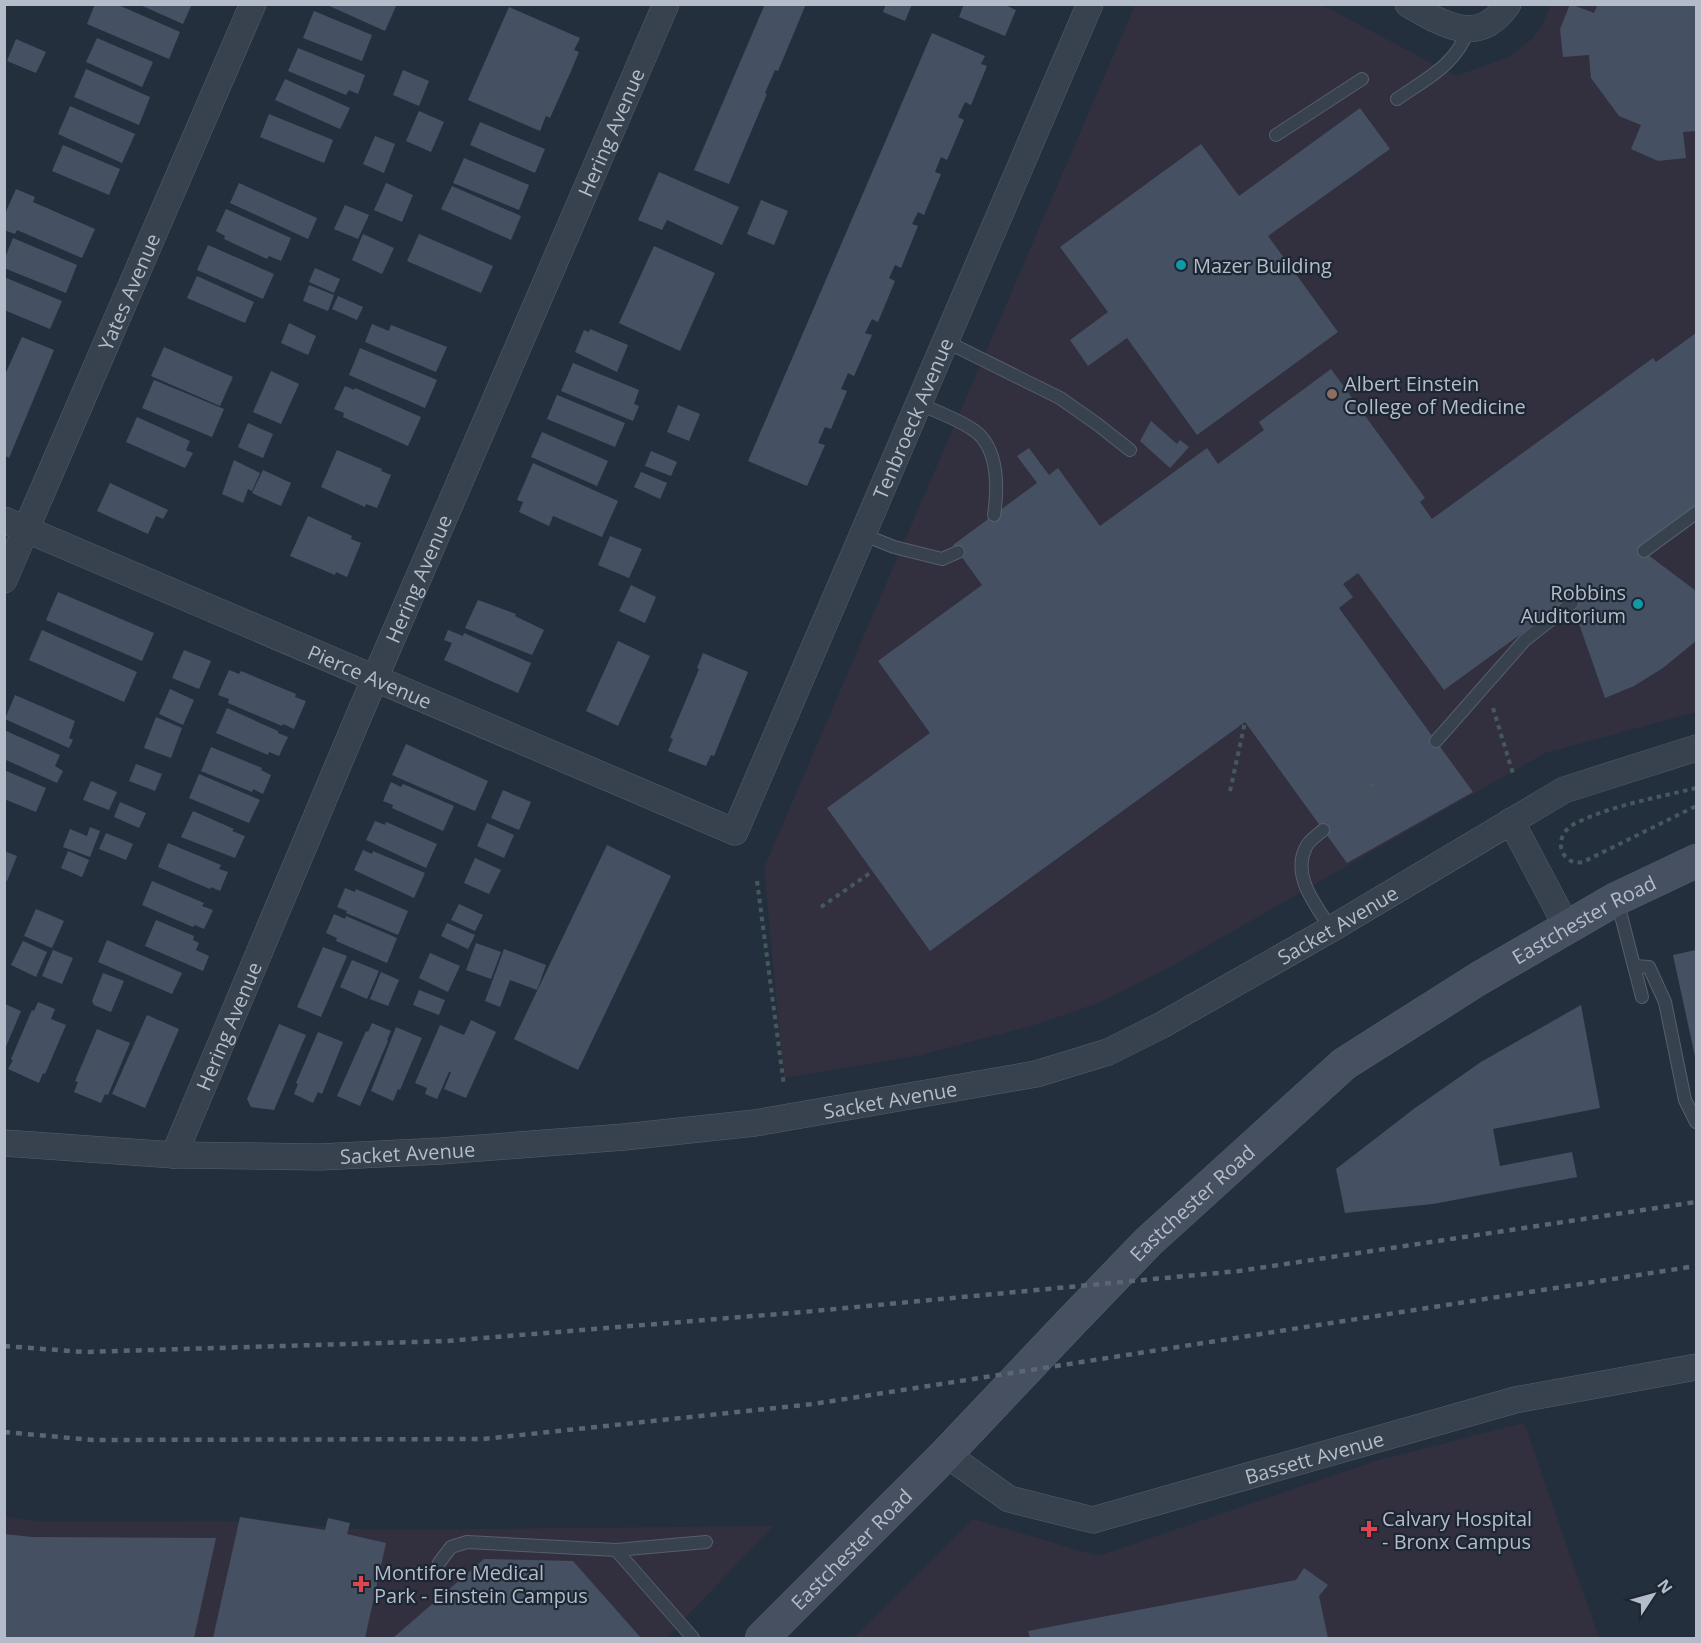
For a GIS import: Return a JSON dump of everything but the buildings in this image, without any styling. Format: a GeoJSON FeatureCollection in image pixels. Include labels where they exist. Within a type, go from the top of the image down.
{"type":"FeatureCollection","features":[{"type":"Feature","properties":{"kind":"main road","name":"Eastchester Road"},"geometry":{"type":"LineString","coordinates":[[762,1638],[946,1455],[1148,1242],[1344,1064],[1478,979],[1567,927],[1616,899],[1696,861]]}},
{"type":"Feature","properties":{"kind":"street","name":"Yates Avenue"},"geometry":{"type":"LineString","coordinates":[[4,580],[15,525],[253,4]]}},
{"type":"Feature","properties":{"kind":"street","name":"Hering Avenue"},"geometry":{"type":"LineString","coordinates":[[174,1155],[375,680],[666,4]]}},
{"type":"Feature","properties":{"kind":"street","name":"Tenbroeck Avenue"},"geometry":{"type":"LineString","coordinates":[[735,832],[1090,4]]}},
{"type":"Feature","properties":{"kind":"street"},"geometry":{"type":"LineString","coordinates":[[1408,4],[1444,24],[1468,30],[1480,28],[1490,22],[1499,16],[1508,4]]}},
{"type":"Feature","properties":{"kind":"street","name":"Pierce Avenue"},"geometry":{"type":"LineString","coordinates":[[15,525],[735,832]]}},
{"type":"Feature","properties":{"kind":"street","name":"Sacket Avenue"},"geometry":{"type":"LineString","coordinates":[[4,1143],[174,1155],[320,1157],[441,1151],[660,1134],[755,1123],[1036,1074],[1108,1052],[1162,1025],[1331,929],[1564,790],[1696,748]]}},
{"type":"Feature","properties":{"kind":"street"},"geometry":{"type":"LineString","coordinates":[[1511,821],[1567,927]]}},
{"type":"Feature","properties":{"kind":"street","name":"Bassett Avenue"},"geometry":{"type":"LineString","coordinates":[[946,1455],[1009,1499],[1093,1520],[1515,1400],[1696,1367]]}},
{"type":"Feature","properties":{"kind":"lane"},"geometry":{"type":"LineString","coordinates":[[1397,99],[1450,62],[1464,42],[1468,30]]}},
{"type":"Feature","properties":{"kind":"lane"},"geometry":{"type":"LineString","coordinates":[[1276,135],[1362,79]]}},
{"type":"Feature","properties":{"kind":"lane"},"geometry":{"type":"LineString","coordinates":[[945,341],[1060,398],[1130,450]]}},
{"type":"Feature","properties":{"kind":"lane"},"geometry":{"type":"LineString","coordinates":[[919,404],[950,417],[976,432],[992,453],[997,494],[994,515]]}},
{"type":"Feature","properties":{"kind":"lane"},"geometry":{"type":"LineString","coordinates":[[1644,551],[1696,513]]}},
{"type":"Feature","properties":{"kind":"lane"},"geometry":{"type":"LineString","coordinates":[[864,535],[894,547],[942,559],[958,552]]}},
{"type":"Feature","properties":{"kind":"lane"},"geometry":{"type":"LineString","coordinates":[[1436,741],[1525,640],[1572,603]]}},
{"type":"Feature","properties":{"kind":"lane"},"geometry":{"type":"LineString","coordinates":[[1323,830],[1307,845],[1301,862],[1304,885],[1331,929]]}},
{"type":"Feature","properties":{"kind":"lane"},"geometry":{"type":"LineString","coordinates":[[1616,899],[1642,997]]}},
{"type":"Feature","properties":{"kind":"lane"},"geometry":{"type":"LineString","coordinates":[[1634,966],[1649,968],[1665,1002],[1685,1100],[1696,1122]]}},
{"type":"Feature","properties":{"kind":"lane"},"geometry":{"type":"LineString","coordinates":[[439,1563],[451,1547],[467,1542],[616,1550],[706,1542]]}},
{"type":"Feature","properties":{"kind":"lane"},"geometry":{"type":"LineString","coordinates":[[616,1550],[693,1638]]}},
{"type":"Feature","properties":{"kind":"path"},"geometry":{"type":"LineString","coordinates":[[1486,685],[1514,777]]}},
{"type":"Feature","properties":{"kind":"path"},"geometry":{"type":"LineString","coordinates":[[1230,791],[1245,722]]}},
{"type":"Feature","properties":{"kind":"path"},"geometry":{"type":"LineString","coordinates":[[1370,783],[1375,789]]}},
{"type":"Feature","properties":{"kind":"path"},"geometry":{"type":"LineString","coordinates":[[1696,788],[1639,802],[1576,823],[1564,831],[1560,842],[1561,847],[1567,858],[1578,863],[1583,862],[1696,806]]}},
{"type":"Feature","properties":{"kind":"path"},"geometry":{"type":"LineString","coordinates":[[821,907],[873,871]]}},
{"type":"Feature","properties":{"kind":"path"},"geometry":{"type":"LineString","coordinates":[[757,881],[784,1086]]}},
{"type":"Feature","properties":{"kind":"shaded area","name":"Albert Einstein College of Medicine"},"geometry":{"type":"Polygon","coordinates":[[[1135,5],[1322,5],[1456,76],[1509,57],[1533,38],[1551,5],[1696,5],[1696,712],[1545,753],[1168,968],[1101,1002],[1034,1025],[920,1055],[784,1078],[764,868],[1135,5]]]}},
{"type":"Feature","properties":{"kind":"shaded area","name":"Calvary Hospital - Bronx Campus"},"geometry":{"type":"Polygon","coordinates":[[[1524,1423],[1599,1638],[854,1638],[973,1519],[1098,1556],[1379,1460],[1524,1423]]]}},
{"type":"Feature","properties":{"kind":"shaded area","name":"Montifore Medical Park - Einstein Campus"},"geometry":{"type":"Polygon","coordinates":[[[5,1517],[46,1522],[220,1521],[374,1530],[773,1526],[666,1638],[5,1638],[5,1517]]]}},
{"type":"Feature","properties":{"kind":"railway"},"geometry":{"type":"LineString","coordinates":[[4,1346],[84,1352],[447,1341],[803,1312],[1239,1271],[1696,1202]]}},
{"type":"Feature","properties":{"kind":"railway"},"geometry":{"type":"LineString","coordinates":[[4,1432],[93,1440],[483,1439],[813,1404],[1696,1266]]}},
{"type":"Feature","properties":{"kind":"place","name":"Mazer Building"},"geometry":{"type":"Point","coordinates":[1181,265]}},
{"type":"Feature","properties":{"kind":"place","name":"Albert Einstein College of Medicine"},"geometry":{"type":"Point","coordinates":[1332,394]}},
{"type":"Feature","properties":{"kind":"place","name":"Robbins Auditorium"},"geometry":{"type":"Point","coordinates":[1638,604]}},
{"type":"Feature","properties":{"kind":"place","name":"Calvary Hospital - Bronx Campus"},"geometry":{"type":"Point","coordinates":[1369,1529]}},
{"type":"Feature","properties":{"kind":"place","name":"Montifore Medical Park - Einstein Campus"},"geometry":{"type":"Point","coordinates":[361,1584]}}]}
